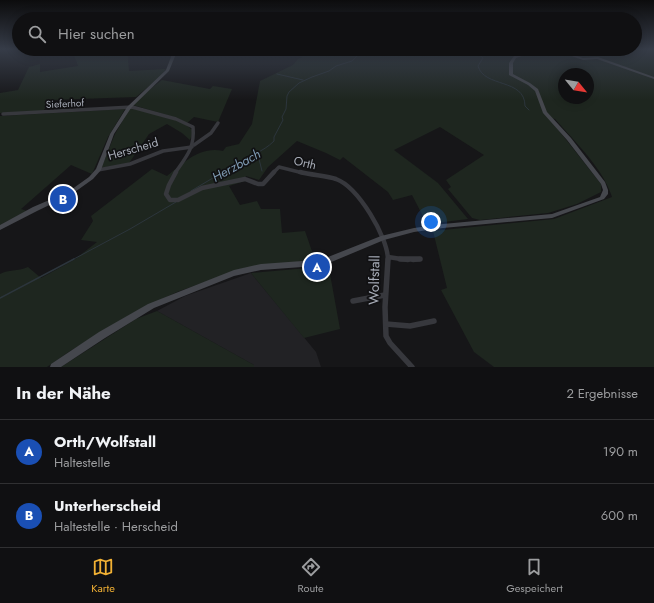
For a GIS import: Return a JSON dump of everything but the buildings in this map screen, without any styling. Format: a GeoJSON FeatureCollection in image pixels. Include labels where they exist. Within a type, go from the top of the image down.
{"type":"FeatureCollection","features":[{"type":"Feature","properties":{"kind":"main road"},"geometry":{"type":"LineString","coordinates":[[98,170],[112,134],[129,107],[139,96],[166,73],[170,66]]}},
{"type":"Feature","properties":{"kind":"main road"},"geometry":{"type":"LineString","coordinates":[[54,367],[102,335],[151,306],[245,270],[261,267],[316,263],[329,260],[383,238],[431,227],[552,216],[602,198],[606,189],[603,183],[569,138],[545,112],[537,90],[511,75],[511,66]]}},
{"type":"Feature","properties":{"kind":"main road"},"geometry":{"type":"LineString","coordinates":[[621,66],[654,78]]}},
{"type":"Feature","properties":{"kind":"main road","name":"Herscheid"},"geometry":{"type":"LineString","coordinates":[[0,228],[76,190],[91,178],[98,170]]}},
{"type":"Feature","properties":{"kind":"street","name":"Sieferhof"},"geometry":{"type":"LineString","coordinates":[[3,114],[129,107]]}},
{"type":"Feature","properties":{"kind":"street"},"geometry":{"type":"LineString","coordinates":[[129,107],[176,119],[193,128],[195,134],[193,146]]}},
{"type":"Feature","properties":{"kind":"street","name":"Herscheid"},"geometry":{"type":"LineString","coordinates":[[98,170],[126,165],[158,153],[193,146],[207,137],[218,123]]}},
{"type":"Feature","properties":{"kind":"street","name":"Herscheid"},"geometry":{"type":"LineString","coordinates":[[193,146],[170,178],[166,194],[168,199],[174,201],[202,188]]}},
{"type":"Feature","properties":{"kind":"street","name":"Orth"},"geometry":{"type":"LineString","coordinates":[[202,188],[245,179],[258,184],[263,184],[279,166],[313,176],[336,179],[349,187],[360,198],[383,238]]}},
{"type":"Feature","properties":{"kind":"street","name":"Wolfstall"},"geometry":{"type":"LineString","coordinates":[[383,238],[388,257],[385,295],[386,336],[390,343],[412,367]]}},
{"type":"Feature","properties":{"kind":"street"},"geometry":{"type":"LineString","coordinates":[[388,257],[410,260],[420,259]]}},
{"type":"Feature","properties":{"kind":"street"},"geometry":{"type":"LineString","coordinates":[[353,301],[385,295]]}},
{"type":"Feature","properties":{"kind":"street"},"geometry":{"type":"LineString","coordinates":[[386,324],[406,327],[434,321]]}},
{"type":"Feature","properties":{"kind":"shaded area"},"geometry":{"type":"Polygon","coordinates":[[[40,66],[40,72],[77,66],[129,66],[129,71],[166,69],[159,78],[136,97],[51,100],[43,111],[0,113],[0,93],[18,90],[29,67],[40,66]]]}},
{"type":"Feature","properties":{"kind":"shaded area"},"geometry":{"type":"Polygon","coordinates":[[[291,66],[654,66],[654,367],[494,367],[474,352],[441,290],[447,288],[433,231],[554,219],[612,197],[608,186],[588,156],[555,119],[549,118],[601,184],[601,192],[577,204],[548,213],[480,220],[472,218],[448,189],[451,187],[446,180],[484,155],[440,127],[394,150],[438,183],[468,219],[427,224],[412,195],[393,200],[388,192],[343,157],[340,160],[297,141],[268,167],[259,180],[246,176],[245,181],[229,186],[240,205],[257,201],[261,209],[280,209],[282,233],[305,231],[315,260],[244,268],[177,292],[135,312],[70,351],[47,367],[0,367],[0,274],[28,267],[41,278],[74,260],[97,242],[81,240],[93,221],[91,216],[152,169],[167,176],[199,153],[214,150],[223,151],[226,147],[239,144],[252,124],[260,81],[291,66]]]}},
{"type":"Feature","properties":{"kind":"shaded area"},"geometry":{"type":"Polygon","coordinates":[[[162,80],[210,89],[213,86],[232,89],[218,122],[194,117],[187,123],[177,118],[133,105],[141,96],[162,80]]]}},
{"type":"Feature","properties":{"kind":"shaded area"},"geometry":{"type":"Polygon","coordinates":[[[130,108],[164,116],[181,122],[193,131],[190,140],[167,124],[149,134],[129,163],[101,168],[115,134],[130,108]]]}},
{"type":"Feature","properties":{"kind":"shaded area"},"geometry":{"type":"Polygon","coordinates":[[[125,109],[108,137],[92,174],[71,165],[21,209],[27,211],[0,225],[0,116],[125,109]]]}},
{"type":"Feature","properties":{"kind":"shaded area"},"geometry":{"type":"Polygon","coordinates":[[[328,263],[340,329],[304,338],[251,273],[308,268],[328,263]]]}},
{"type":"Feature","properties":{"kind":"shaded area"},"geometry":{"type":"Polygon","coordinates":[[[251,273],[316,352],[321,367],[254,367],[254,365],[157,311],[185,296],[251,273]]]}},
{"type":"Feature","properties":{"kind":"shaded area"},"geometry":{"type":"Polygon","coordinates":[[[157,311],[254,365],[254,367],[61,367],[136,319],[157,311]]]}},
{"type":"Feature","properties":{"kind":"waterway","name":"Herzbach"},"geometry":{"type":"LineString","coordinates":[[191,191],[233,166],[241,165],[274,141],[274,137],[283,120],[282,117],[286,109],[287,96],[289,92],[299,83],[329,71],[336,66]]}},
{"type":"Feature","properties":{"kind":"waterway"},"geometry":{"type":"LineString","coordinates":[[478,66],[482,73],[488,78],[512,87],[518,91],[523,97],[525,106],[529,110]]}},
{"type":"Feature","properties":{"kind":"waterway"},"geometry":{"type":"LineString","coordinates":[[277,74],[303,80]]}},
{"type":"Feature","properties":{"kind":"waterway"},"geometry":{"type":"LineString","coordinates":[[258,155],[262,171]]}},
{"type":"Feature","properties":{"kind":"waterway","name":"Herzbach"},"geometry":{"type":"LineString","coordinates":[[72,260],[176,202]]}},
{"type":"Feature","properties":{"kind":"waterway","name":"Herzbach"},"geometry":{"type":"LineString","coordinates":[[0,298],[74,259]]}},
{"type":"Feature","properties":{"kind":"place","name":"Unterherscheid"},"geometry":{"type":"Point","coordinates":[63,199]}},
{"type":"Feature","properties":{"kind":"place","name":"Orth/Wolfstall"},"geometry":{"type":"Point","coordinates":[317,267]}}]}
